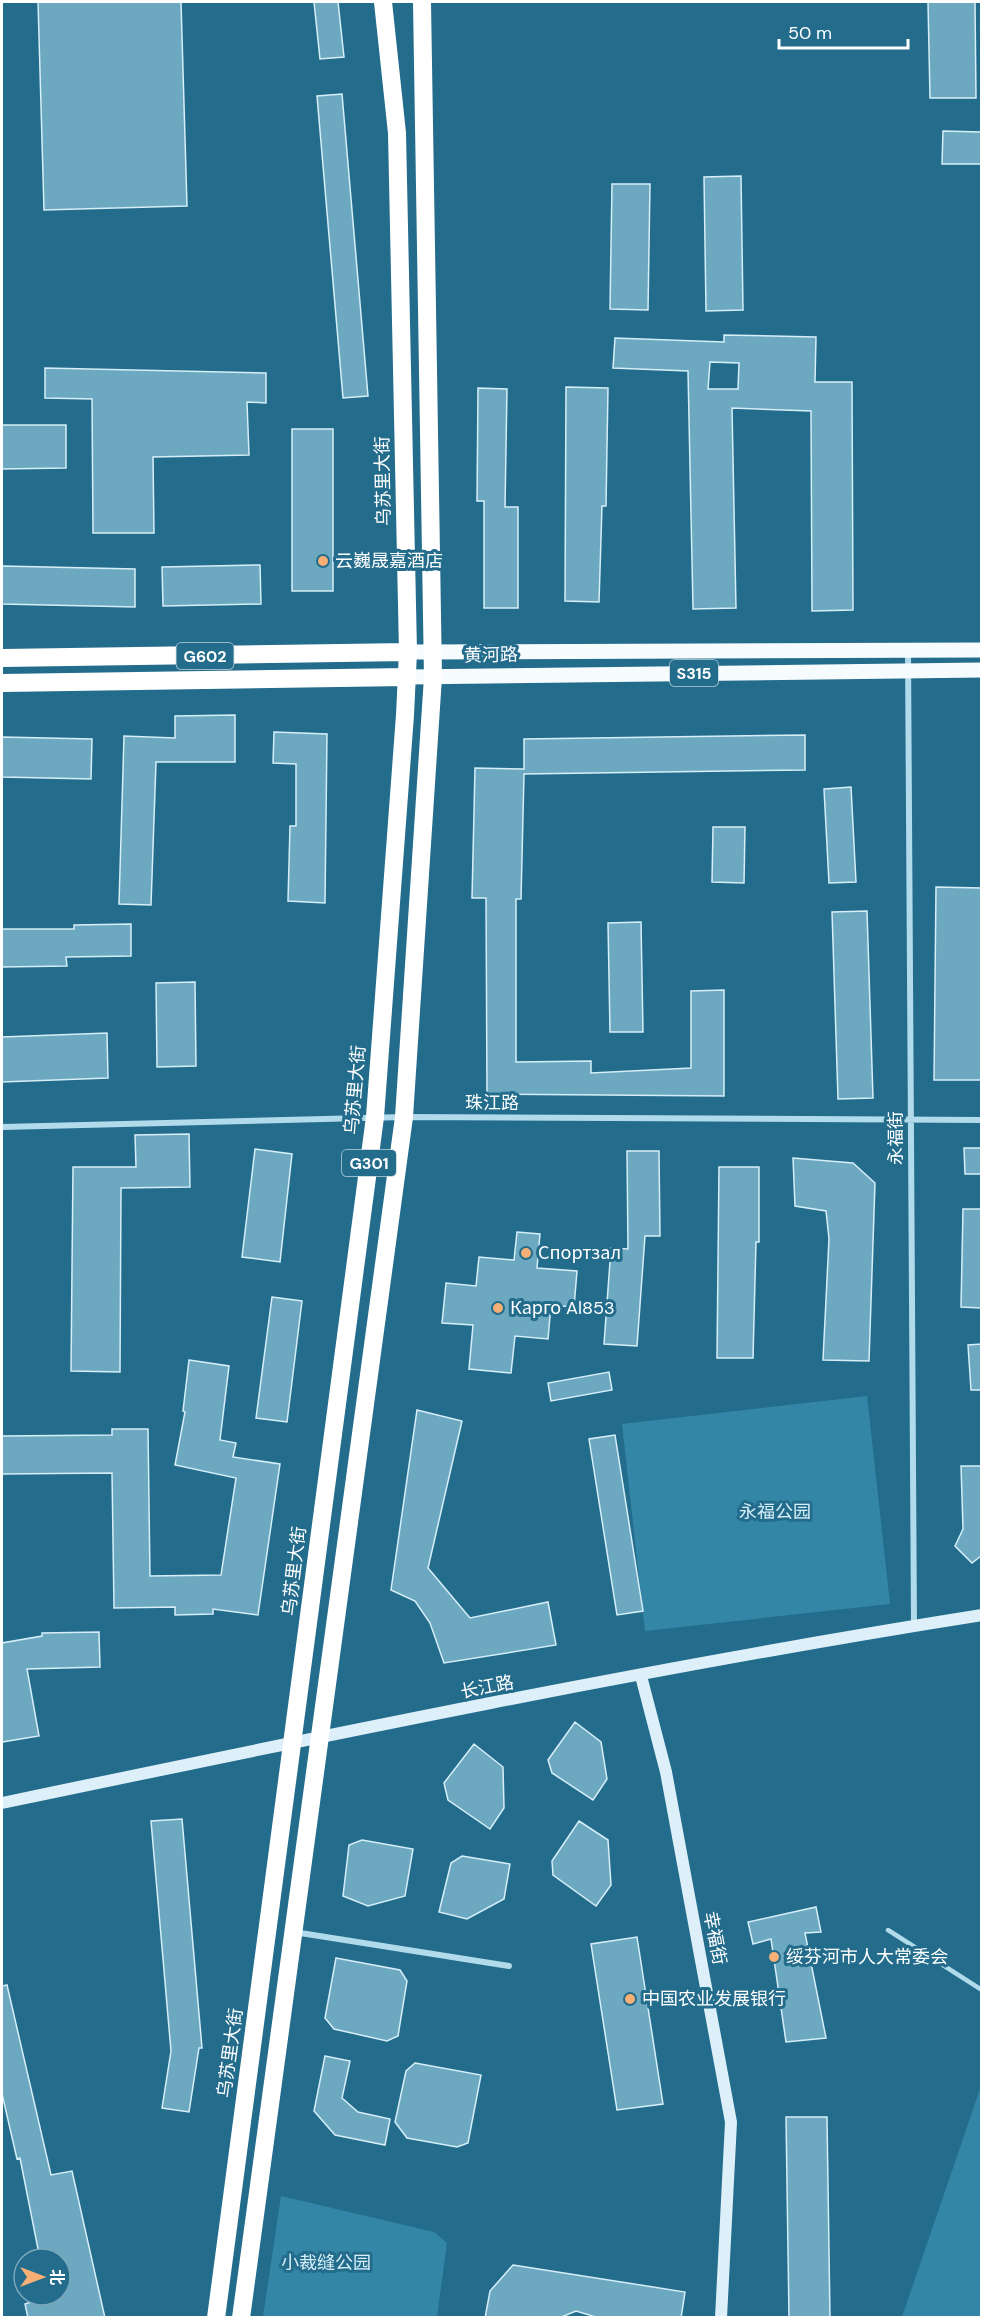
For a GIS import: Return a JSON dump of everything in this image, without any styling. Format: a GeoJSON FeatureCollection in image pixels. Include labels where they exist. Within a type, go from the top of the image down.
{"type":"FeatureCollection","features":[{"type":"Feature","properties":{"kind":"highway","name":"乌苏里大街"},"geometry":{"type":"LineString","coordinates":[[216,2318],[375,1117],[407,677],[397,134],[383,2]]}},
{"type":"Feature","properties":{"kind":"highway","name":"G301"},"geometry":{"type":"LineString","coordinates":[[242,2318],[404,1117],[433,677],[422,2]]}},
{"type":"Feature","properties":{"kind":"highway","name":"黄河路"},"geometry":{"type":"LineString","coordinates":[[2,658],[408,652]]}},
{"type":"Feature","properties":{"kind":"highway","name":"黄河路"},"geometry":{"type":"LineString","coordinates":[[2,682],[407,677]]}},
{"type":"Feature","properties":{"kind":"main road","name":"黄河路"},"geometry":{"type":"LineString","coordinates":[[408,652],[981,650]]}},
{"type":"Feature","properties":{"kind":"main road","name":"黄河路"},"geometry":{"type":"LineString","coordinates":[[407,677],[981,670]]}},
{"type":"Feature","properties":{"kind":"street","name":"永福街"},"geometry":{"type":"LineString","coordinates":[[908,651],[914,1625]]}},
{"type":"Feature","properties":{"kind":"street","name":"珠江路"},"geometry":{"type":"LineString","coordinates":[[2,1126],[375,1117],[981,1120]]}},
{"type":"Feature","properties":{"kind":"street","name":"长江路"},"geometry":{"type":"LineString","coordinates":[[2,1803],[292,1742],[914,1625],[981,1615]]}},
{"type":"Feature","properties":{"kind":"street","name":"幸福街"},"geometry":{"type":"LineString","coordinates":[[641,1676],[666,1773],[731,2122],[721,2318]]}},
{"type":"Feature","properties":{"kind":"street"},"geometry":{"type":"LineString","coordinates":[[294,1932],[509,1966]]}},
{"type":"Feature","properties":{"kind":"lane"},"geometry":{"type":"LineString","coordinates":[[888,1930],[981,1990]]}},
{"type":"Feature","properties":{"kind":"green space","name":"永福公园"},"geometry":{"type":"Polygon","coordinates":[[[867,1396],[890,1604],[645,1631],[622,1424],[867,1396]]]}},
{"type":"Feature","properties":{"kind":"green space"},"geometry":{"type":"Polygon","coordinates":[[[981,2086],[981,2317],[902,2317],[981,2086]]]}},
{"type":"Feature","properties":{"kind":"green space","name":"小裁缝公园"},"geometry":{"type":"Polygon","coordinates":[[[281,2196],[434,2232],[447,2243],[437,2317],[263,2317],[281,2196]]]}},
{"type":"Feature","properties":{"kind":"building"},"geometry":{"type":"Polygon","coordinates":[[[38,2],[181,2],[187,206],[44,210],[38,2]]]}},
{"type":"Feature","properties":{"kind":"building"},"geometry":{"type":"Polygon","coordinates":[[[314,2],[338,2],[344,57],[320,59],[314,2]]]}},
{"type":"Feature","properties":{"kind":"building"},"geometry":{"type":"Polygon","coordinates":[[[928,2],[975,2],[976,98],[930,98],[928,2]]]}},
{"type":"Feature","properties":{"kind":"building"},"geometry":{"type":"Polygon","coordinates":[[[342,94],[368,396],[343,398],[317,96],[342,94]]]}},
{"type":"Feature","properties":{"kind":"building"},"geometry":{"type":"Polygon","coordinates":[[[943,131],[981,132],[981,164],[942,164],[943,131]]]}},
{"type":"Feature","properties":{"kind":"building"},"geometry":{"type":"Polygon","coordinates":[[[741,176],[743,310],[706,311],[704,177],[741,176]]]}},
{"type":"Feature","properties":{"kind":"building"},"geometry":{"type":"Polygon","coordinates":[[[612,184],[650,184],[648,310],[610,309],[612,184]]]}},
{"type":"Feature","properties":{"kind":"building"},"geometry":{"type":"Polygon","coordinates":[[[724,335],[816,337],[815,382],[852,382],[853,610],[812,611],[811,411],[732,408],[736,608],[693,609],[688,371],[613,368],[615,338],[724,342],[724,335]],[[710,362],[708,389],[738,389],[739,363],[710,362]]]}},
{"type":"Feature","properties":{"kind":"building"},"geometry":{"type":"Polygon","coordinates":[[[45,368],[266,373],[266,403],[247,402],[249,455],[153,457],[154,533],[93,533],[92,399],[45,398],[45,368]]]}},
{"type":"Feature","properties":{"kind":"building"},"geometry":{"type":"Polygon","coordinates":[[[566,387],[608,388],[606,506],[602,506],[599,602],[565,601],[566,387]]]}},
{"type":"Feature","properties":{"kind":"building"},"geometry":{"type":"Polygon","coordinates":[[[478,388],[507,389],[505,507],[518,507],[518,608],[484,608],[484,501],[477,501],[478,388]]]}},
{"type":"Feature","properties":{"kind":"building"},"geometry":{"type":"Polygon","coordinates":[[[2,425],[66,425],[66,468],[2,469],[2,425]]]}},
{"type":"Feature","properties":{"kind":"building"},"geometry":{"type":"Polygon","coordinates":[[[292,429],[333,429],[333,591],[292,591],[292,429]]]}},
{"type":"Feature","properties":{"kind":"building"},"geometry":{"type":"Polygon","coordinates":[[[260,565],[261,604],[163,606],[162,567],[260,565]]]}},
{"type":"Feature","properties":{"kind":"building"},"geometry":{"type":"Polygon","coordinates":[[[2,566],[135,569],[135,607],[2,604],[2,566]]]}},
{"type":"Feature","properties":{"kind":"building"},"geometry":{"type":"Polygon","coordinates":[[[235,715],[235,762],[156,762],[151,905],[119,904],[124,736],[175,738],[175,716],[235,715]]]}},
{"type":"Feature","properties":{"kind":"building"},"geometry":{"type":"Polygon","coordinates":[[[274,732],[327,734],[325,903],[288,901],[290,826],[296,826],[296,764],[273,763],[274,732]]]}},
{"type":"Feature","properties":{"kind":"building"},"geometry":{"type":"Polygon","coordinates":[[[805,735],[805,770],[524,774],[521,899],[516,899],[516,1062],[591,1061],[591,1073],[691,1068],[691,991],[724,990],[724,1096],[487,1094],[486,898],[472,898],[475,768],[524,769],[524,739],[805,735]]]}},
{"type":"Feature","properties":{"kind":"building"},"geometry":{"type":"Polygon","coordinates":[[[2,737],[92,739],[91,779],[2,777],[2,737]]]}},
{"type":"Feature","properties":{"kind":"building"},"geometry":{"type":"Polygon","coordinates":[[[851,787],[856,882],[829,883],[824,789],[851,787]]]}},
{"type":"Feature","properties":{"kind":"building"},"geometry":{"type":"Polygon","coordinates":[[[713,827],[745,827],[744,883],[712,882],[713,827]]]}},
{"type":"Feature","properties":{"kind":"building"},"geometry":{"type":"Polygon","coordinates":[[[936,887],[981,888],[981,1080],[934,1080],[936,887]]]}},
{"type":"Feature","properties":{"kind":"building"},"geometry":{"type":"Polygon","coordinates":[[[867,911],[873,1098],[838,1099],[832,912],[867,911]]]}},
{"type":"Feature","properties":{"kind":"building"},"geometry":{"type":"Polygon","coordinates":[[[641,922],[643,1032],[610,1032],[608,923],[641,922]]]}},
{"type":"Feature","properties":{"kind":"building"},"geometry":{"type":"Polygon","coordinates":[[[131,924],[131,956],[66,957],[67,966],[2,967],[2,929],[74,929],[74,925],[131,924]]]}},
{"type":"Feature","properties":{"kind":"building"},"geometry":{"type":"Polygon","coordinates":[[[195,982],[196,1066],[157,1067],[156,983],[195,982]]]}},
{"type":"Feature","properties":{"kind":"building"},"geometry":{"type":"Polygon","coordinates":[[[107,1033],[108,1078],[2,1082],[2,1037],[107,1033]]]}},
{"type":"Feature","properties":{"kind":"building"},"geometry":{"type":"Polygon","coordinates":[[[189,1134],[190,1187],[121,1188],[120,1372],[71,1371],[73,1167],[136,1167],[135,1135],[189,1134]]]}},
{"type":"Feature","properties":{"kind":"building"},"geometry":{"type":"Polygon","coordinates":[[[964,1148],[981,1148],[981,1174],[965,1174],[964,1148]]]}},
{"type":"Feature","properties":{"kind":"building"},"geometry":{"type":"Polygon","coordinates":[[[255,1149],[292,1154],[280,1262],[242,1257],[255,1149]]]}},
{"type":"Feature","properties":{"kind":"building"},"geometry":{"type":"Polygon","coordinates":[[[627,1151],[659,1151],[660,1236],[645,1236],[637,1346],[604,1344],[611,1248],[628,1249],[627,1151]]]}},
{"type":"Feature","properties":{"kind":"building"},"geometry":{"type":"Polygon","coordinates":[[[793,1158],[853,1163],[875,1183],[869,1361],[823,1360],[829,1239],[826,1211],[795,1206],[793,1158]]]}},
{"type":"Feature","properties":{"kind":"building"},"geometry":{"type":"Polygon","coordinates":[[[719,1167],[759,1167],[759,1242],[756,1242],[753,1358],[717,1358],[719,1167]]]}},
{"type":"Feature","properties":{"kind":"building"},"geometry":{"type":"Polygon","coordinates":[[[963,1209],[981,1209],[981,1308],[961,1307],[963,1209]]]}},
{"type":"Feature","properties":{"kind":"building"},"geometry":{"type":"Polygon","coordinates":[[[517,1232],[540,1234],[537,1268],[577,1271],[574,1307],[551,1305],[548,1339],[515,1336],[511,1373],[469,1369],[473,1325],[442,1323],[446,1283],[476,1286],[479,1257],[514,1260],[517,1232]]]}},
{"type":"Feature","properties":{"kind":"building"},"geometry":{"type":"Polygon","coordinates":[[[272,1297],[302,1301],[287,1422],[256,1418],[272,1297]]]}},
{"type":"Feature","properties":{"kind":"building"},"geometry":{"type":"Polygon","coordinates":[[[981,1344],[981,1390],[971,1390],[968,1345],[981,1344]]]}},
{"type":"Feature","properties":{"kind":"building"},"geometry":{"type":"Polygon","coordinates":[[[189,1360],[229,1366],[220,1440],[236,1443],[233,1457],[280,1464],[258,1615],[213,1609],[213,1614],[175,1615],[175,1607],[114,1608],[112,1473],[2,1474],[2,1436],[112,1435],[112,1429],[148,1429],[150,1576],[221,1575],[236,1478],[175,1465],[185,1412],[183,1411],[189,1360]]]}},
{"type":"Feature","properties":{"kind":"building"},"geometry":{"type":"Polygon","coordinates":[[[609,1372],[612,1390],[551,1401],[548,1383],[609,1372]]]}},
{"type":"Feature","properties":{"kind":"building"},"geometry":{"type":"Polygon","coordinates":[[[417,1410],[462,1421],[428,1568],[470,1618],[548,1602],[556,1645],[444,1663],[430,1623],[415,1601],[391,1590],[417,1410]]]}},
{"type":"Feature","properties":{"kind":"building"},"geometry":{"type":"Polygon","coordinates":[[[615,1435],[643,1611],[617,1615],[589,1439],[615,1435]]]}},
{"type":"Feature","properties":{"kind":"building"},"geometry":{"type":"Polygon","coordinates":[[[961,1466],[981,1466],[981,1556],[972,1563],[955,1546],[963,1529],[961,1466]]]}},
{"type":"Feature","properties":{"kind":"building"},"geometry":{"type":"Polygon","coordinates":[[[99,1632],[100,1667],[27,1669],[39,1736],[2,1742],[2,1643],[42,1636],[42,1633],[99,1632]]]}},
{"type":"Feature","properties":{"kind":"building"},"geometry":{"type":"Polygon","coordinates":[[[575,1722],[601,1742],[607,1779],[593,1800],[552,1773],[548,1760],[575,1722]]]}},
{"type":"Feature","properties":{"kind":"building"},"geometry":{"type":"Polygon","coordinates":[[[474,1744],[503,1767],[504,1808],[490,1829],[448,1800],[444,1783],[474,1744]]]}},
{"type":"Feature","properties":{"kind":"building"},"geometry":{"type":"Polygon","coordinates":[[[182,1819],[202,2048],[199,2048],[189,2112],[162,2108],[171,2051],[151,1821],[182,1819]]]}},
{"type":"Feature","properties":{"kind":"building"},"geometry":{"type":"Polygon","coordinates":[[[579,1821],[608,1840],[611,1885],[596,1906],[553,1875],[552,1861],[579,1821]]]}},
{"type":"Feature","properties":{"kind":"building"},"geometry":{"type":"Polygon","coordinates":[[[362,1840],[413,1849],[405,1896],[368,1906],[343,1896],[349,1845],[362,1840]]]}},
{"type":"Feature","properties":{"kind":"building"},"geometry":{"type":"Polygon","coordinates":[[[462,1856],[510,1864],[504,1899],[467,1919],[439,1912],[451,1863],[462,1856]]]}},
{"type":"Feature","properties":{"kind":"building"},"geometry":{"type":"Polygon","coordinates":[[[816,1907],[821,1932],[805,1933],[826,2038],[786,2042],[771,1939],[753,1944],[748,1922],[816,1907]]]}},
{"type":"Feature","properties":{"kind":"building"},"geometry":{"type":"Polygon","coordinates":[[[637,1937],[663,2104],[617,2110],[591,1944],[637,1937]]]}},
{"type":"Feature","properties":{"kind":"building"},"geometry":{"type":"Polygon","coordinates":[[[336,1958],[400,1970],[407,1981],[398,2036],[387,2041],[334,2029],[325,2018],[336,1958]]]}},
{"type":"Feature","properties":{"kind":"building"},"geometry":{"type":"Polygon","coordinates":[[[7,1985],[51,2175],[72,2171],[105,2318],[28,2318],[26,2307],[72,2307],[72,2247],[38,2247],[20,2158],[17,2159],[2,2094],[2,1986],[7,1985]]]}},
{"type":"Feature","properties":{"kind":"building"},"geometry":{"type":"Polygon","coordinates":[[[325,2056],[350,2061],[342,2098],[358,2112],[390,2119],[385,2145],[335,2135],[314,2111],[325,2056]]]}},
{"type":"Feature","properties":{"kind":"building"},"geometry":{"type":"Polygon","coordinates":[[[415,2063],[481,2075],[468,2143],[457,2147],[407,2138],[395,2122],[406,2071],[415,2063]]]}},
{"type":"Feature","properties":{"kind":"building"},"geometry":{"type":"Polygon","coordinates":[[[786,2117],[827,2117],[830,2318],[789,2318],[786,2117]]]}},
{"type":"Feature","properties":{"kind":"building"},"geometry":{"type":"Polygon","coordinates":[[[513,2265],[685,2292],[681,2318],[599,2318],[576,2311],[559,2318],[485,2318],[490,2291],[513,2265]]]}},
{"type":"Feature","properties":{"kind":"place","name":"云巍晟嘉酒店"},"geometry":{"type":"Point","coordinates":[323,561]}},
{"type":"Feature","properties":{"kind":"place","name":"Спортзал"},"geometry":{"type":"Point","coordinates":[526,1253]}},
{"type":"Feature","properties":{"kind":"place","name":"Карго Al853"},"geometry":{"type":"Point","coordinates":[498,1308]}},
{"type":"Feature","properties":{"kind":"place","name":"绥芬河市人大常委会"},"geometry":{"type":"Point","coordinates":[774,1957]}},
{"type":"Feature","properties":{"kind":"place","name":"中国农业发展银行"},"geometry":{"type":"Point","coordinates":[630,1999]}}]}
